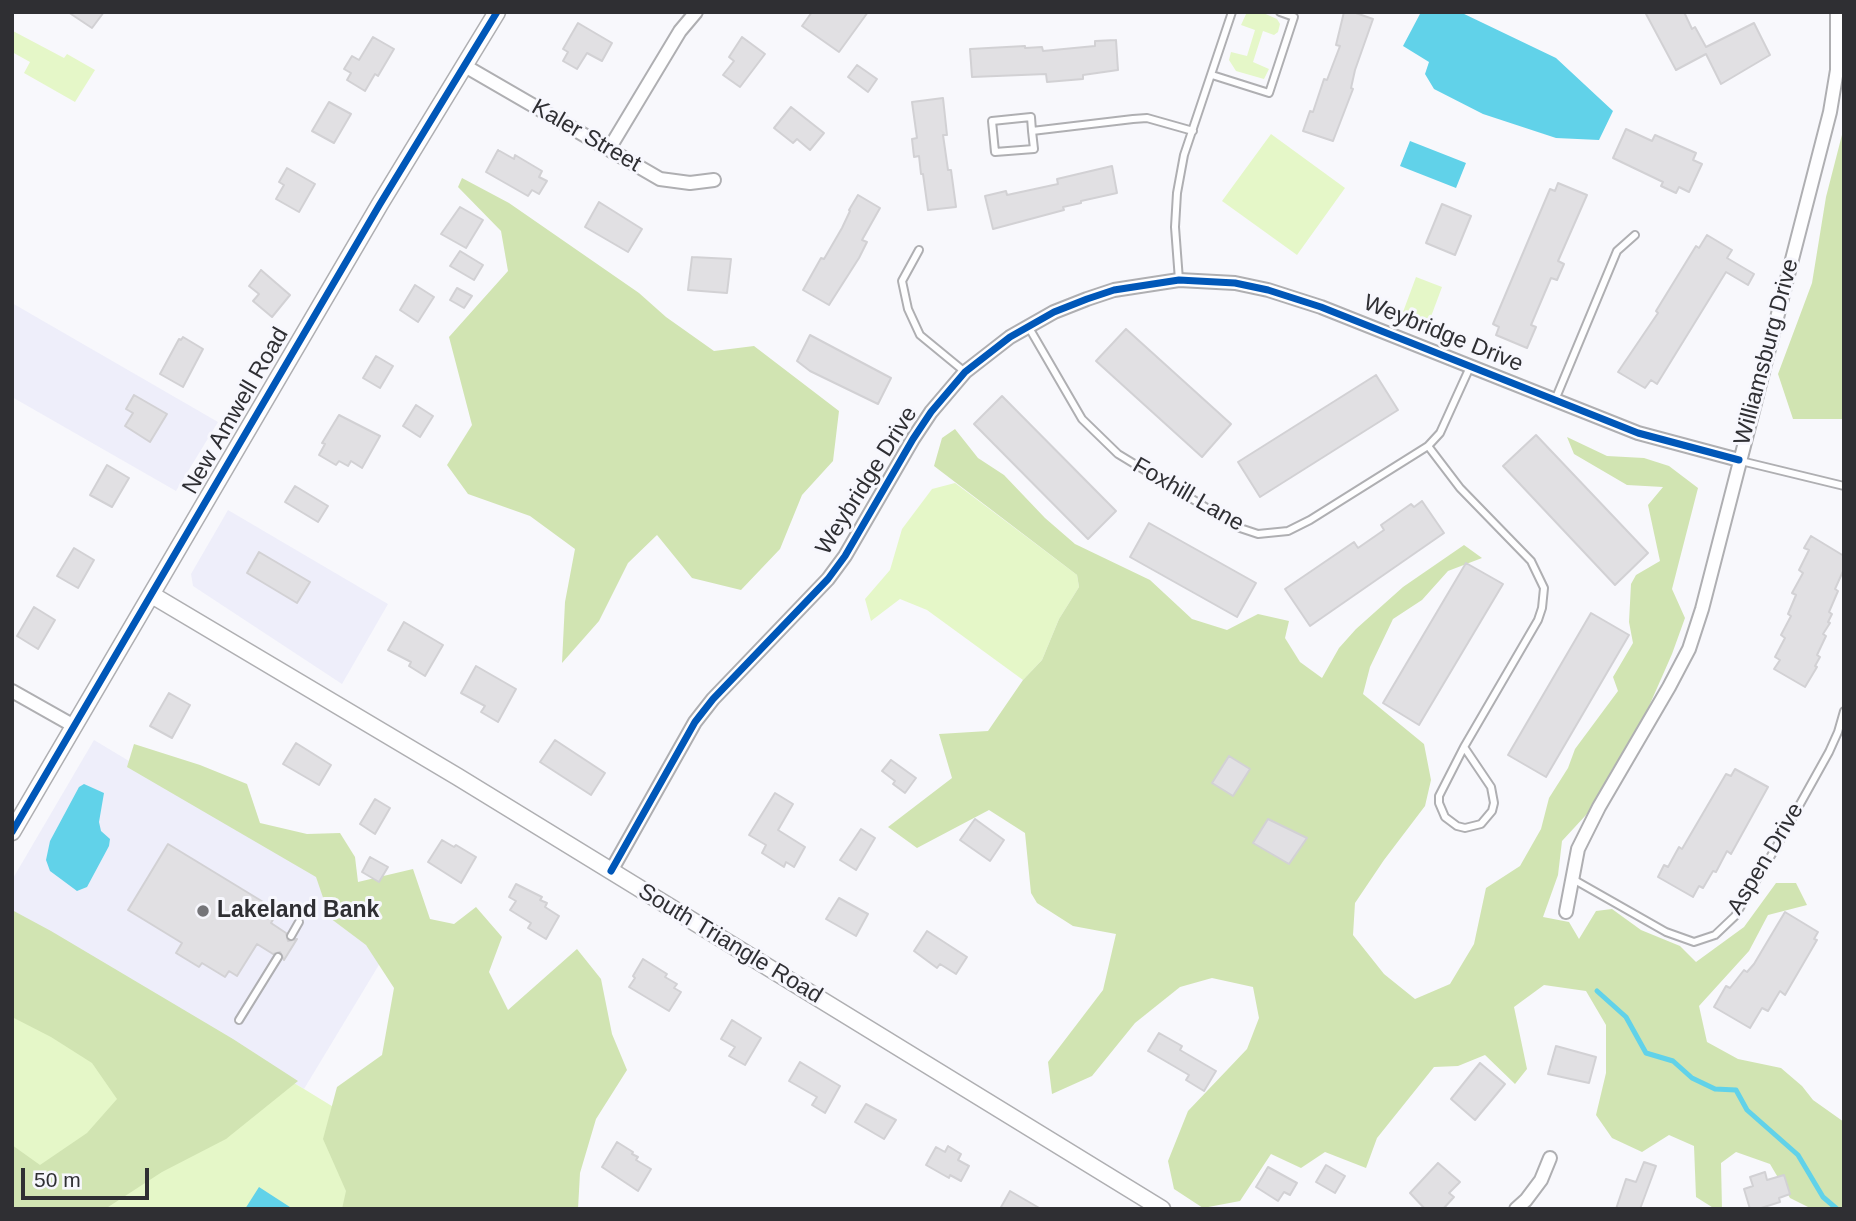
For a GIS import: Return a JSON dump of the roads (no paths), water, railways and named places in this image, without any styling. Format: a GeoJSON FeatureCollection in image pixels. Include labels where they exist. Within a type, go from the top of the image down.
{"type":"FeatureCollection","features":[{"type":"Feature","properties":{"kind":"street","name":"New Amwell Road"},"geometry":{"type":"LineString","coordinates":[[12,832],[380,204],[497,12]]}},
{"type":"Feature","properties":{"kind":"street"},"geometry":{"type":"LineString","coordinates":[[609,149],[680,32],[696,12]]}},
{"type":"Feature","properties":{"kind":"street","name":"Williamsburg Drive"},"geometry":{"type":"LineString","coordinates":[[1566,912],[1578,849],[1689,649],[1702,609],[1830,112],[1837,70],[1837,12]]}},
{"type":"Feature","properties":{"kind":"street","name":"Kaler Street"},"geometry":{"type":"LineString","coordinates":[[465,66],[660,179],[690,183],[714,180]]}},
{"type":"Feature","properties":{"kind":"street","name":"Weybridge Drive"},"geometry":{"type":"LineString","coordinates":[[611,871],[695,722],[713,699],[828,579],[845,556],[913,439],[965,372],[1010,337],[1054,312],[1096,296],[1179,280],[1226,282],[1268,290],[1321,307],[1639,433],[1740,460]]}},
{"type":"Feature","properties":{"kind":"street","name":"South Triangle Road"},"geometry":{"type":"LineString","coordinates":[[152,595],[458,777],[1162,1209]]}},
{"type":"Feature","properties":{"kind":"street"},"geometry":{"type":"LineString","coordinates":[[12,691],[74,726]]}},
{"type":"Feature","properties":{"kind":"street"},"geometry":{"type":"LineString","coordinates":[[1516,1209],[1541,1180],[1550,1158]]}},
{"type":"Feature","properties":{"kind":"lane"},"geometry":{"type":"LineString","coordinates":[[1179,280],[1175,228],[1177,193],[1184,155],[1232,12]]}},
{"type":"Feature","properties":{"kind":"lane"},"geometry":{"type":"LineString","coordinates":[[1212,75],[1269,93],[1294,17],[1280,12]]}},
{"type":"Feature","properties":{"kind":"lane"},"geometry":{"type":"LineString","coordinates":[[1031,117],[1032,131],[1034,149],[995,152],[992,121],[1031,117]]}},
{"type":"Feature","properties":{"kind":"lane"},"geometry":{"type":"LineString","coordinates":[[1032,131],[1147,118],[1193,131]]}},
{"type":"Feature","properties":{"kind":"lane"},"geometry":{"type":"LineString","coordinates":[[1555,400],[1617,251],[1635,235]]}},
{"type":"Feature","properties":{"kind":"lane"},"geometry":{"type":"LineString","coordinates":[[919,250],[902,281],[908,309],[920,335],[965,372]]}},
{"type":"Feature","properties":{"kind":"lane","name":"Foxhill Lane"},"geometry":{"type":"LineString","coordinates":[[1028,327],[1083,419],[1118,454],[1240,528],[1258,534],[1287,531],[1310,520],[1428,446],[1440,433],[1470,367]]}},
{"type":"Feature","properties":{"kind":"lane"},"geometry":{"type":"LineString","coordinates":[[1428,446],[1460,488],[1531,561],[1544,588],[1538,620],[1464,747],[1439,796],[1445,817],[1457,826],[1465,828],[1480,824],[1492,811],[1494,803],[1491,787],[1464,747]]}},
{"type":"Feature","properties":{"kind":"lane"},"geometry":{"type":"LineString","coordinates":[[1740,460],[1844,486]]}},
{"type":"Feature","properties":{"kind":"lane","name":"Aspen Drive"},"geometry":{"type":"LineString","coordinates":[[1571,878],[1666,932],[1694,942],[1715,935],[1735,916],[1775,849],[1829,752],[1844,711]]}},
{"type":"Feature","properties":{"kind":"lane"},"geometry":{"type":"LineString","coordinates":[[291,936],[299,922]]}},
{"type":"Feature","properties":{"kind":"lane"},"geometry":{"type":"LineString","coordinates":[[239,1020],[278,957]]}},
{"type":"Feature","properties":{"kind":"water"},"geometry":{"type":"Polygon","coordinates":[[[1421,12],[1460,12],[1556,58],[1613,111],[1599,140],[1556,138],[1483,114],[1434,89],[1425,74],[1429,62],[1403,46],[1421,12]]]}},
{"type":"Feature","properties":{"kind":"water"},"geometry":{"type":"Polygon","coordinates":[[[1410,141],[1466,163],[1456,188],[1400,166],[1410,141]]]}},
{"type":"Feature","properties":{"kind":"water"},"geometry":{"type":"Polygon","coordinates":[[[84,784],[104,793],[99,822],[101,831],[110,839],[109,846],[87,887],[77,891],[50,871],[46,860],[50,841],[79,787],[84,784]]]}},
{"type":"Feature","properties":{"kind":"water"},"geometry":{"type":"Polygon","coordinates":[[[259,1187],[293,1209],[245,1209],[259,1187]]]}},
{"type":"Feature","properties":{"kind":"waterway"},"geometry":{"type":"LineString","coordinates":[[1597,991],[1626,1017],[1646,1053],[1673,1061],[1692,1078],[1715,1089],[1736,1090],[1747,1110],[1798,1155],[1823,1197],[1837,1209]]}},
{"type":"Feature","properties":{"kind":"place","name":"Lakeland Bank"},"geometry":{"type":"Point","coordinates":[203,911]}}]}
